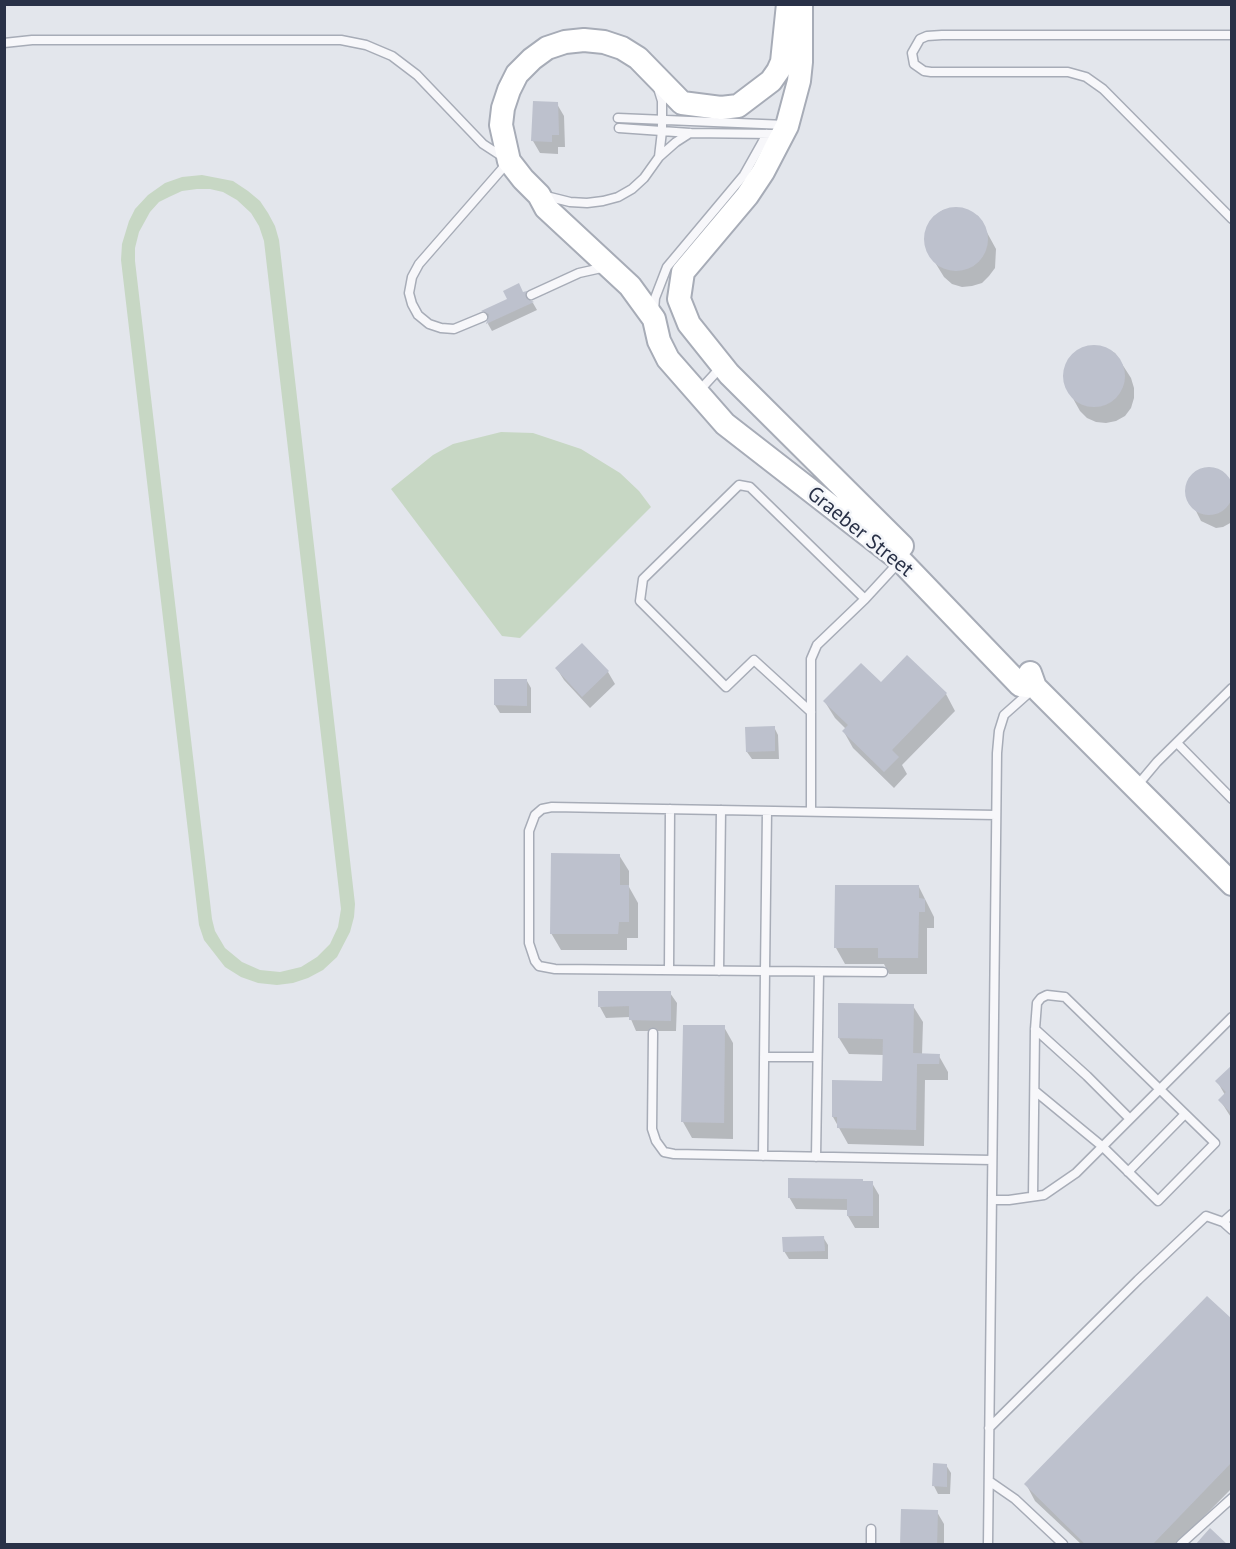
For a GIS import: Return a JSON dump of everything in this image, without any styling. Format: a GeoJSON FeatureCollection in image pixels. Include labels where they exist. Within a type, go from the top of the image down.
{"type":"FeatureCollection","features":[{"type":"Feature","properties":{"kind":"street"},"geometry":{"type":"LineString","coordinates":[[771,4],[783,40]]}},
{"type":"Feature","properties":{"kind":"street"},"geometry":{"type":"LineString","coordinates":[[539,195],[509,161],[501,124],[509,90],[517,74],[532,58],[548,48],[565,42],[584,40],[604,42],[622,48],[638,58],[682,103],[706,108],[738,106],[771,81],[782,62],[788,4]]}},
{"type":"Feature","properties":{"kind":"street","name":"Graeber Street"},"geometry":{"type":"LineString","coordinates":[[801,4],[799,81],[763,172],[747,196],[683,272],[679,299],[689,324],[729,374],[1030,673],[1035,687],[1232,884]]}},
{"type":"Feature","properties":{"kind":"street"},"geometry":{"type":"LineString","coordinates":[[694,127],[729,107]]}},
{"type":"Feature","properties":{"kind":"street","name":"Graeber Street"},"geometry":{"type":"LineString","coordinates":[[539,195],[546,208],[630,286],[654,319],[659,341],[668,359],[725,424],[900,560],[1020,685],[1035,687]]}},
{"type":"Feature","properties":{"kind":"lane"},"geometry":{"type":"LineString","coordinates":[[1232,36],[942,35],[920,39],[912,53],[914,64],[930,72],[1068,72],[1078,73],[1095,81],[1232,219]]}},
{"type":"Feature","properties":{"kind":"lane"},"geometry":{"type":"LineString","coordinates":[[4,43],[32,40],[341,40],[366,45],[392,56],[417,75],[483,144],[509,161],[419,264],[412,277],[410,293],[412,304],[418,315],[429,324],[454,329],[483,317]]}},
{"type":"Feature","properties":{"kind":"lane"},"geometry":{"type":"LineString","coordinates":[[656,78],[662,101],[663,131],[659,157]]}},
{"type":"Feature","properties":{"kind":"lane"},"geometry":{"type":"LineString","coordinates":[[618,118],[662,120],[694,127],[778,131]]}},
{"type":"Feature","properties":{"kind":"lane"},"geometry":{"type":"LineString","coordinates":[[619,128],[663,131],[694,127],[778,131]]}},
{"type":"Feature","properties":{"kind":"lane"},"geometry":{"type":"LineString","coordinates":[[539,195],[570,202],[587,203],[618,197],[632,189],[644,178],[659,157],[694,127]]}},
{"type":"Feature","properties":{"kind":"lane"},"geometry":{"type":"LineString","coordinates":[[654,319],[655,298],[667,267],[778,131]]}},
{"type":"Feature","properties":{"kind":"lane"},"geometry":{"type":"LineString","coordinates":[[531,296],[579,273],[609,266]]}},
{"type":"Feature","properties":{"kind":"lane"},"geometry":{"type":"LineString","coordinates":[[690,385],[723,365]]}},
{"type":"Feature","properties":{"kind":"lane"},"geometry":{"type":"LineString","coordinates":[[811,712],[754,660],[726,687],[640,601],[643,579],[739,485],[750,487],[865,599]]}},
{"type":"Feature","properties":{"kind":"lane"},"geometry":{"type":"LineString","coordinates":[[811,811],[811,659],[817,645],[865,599],[900,560]]}},
{"type":"Feature","properties":{"kind":"lane"},"geometry":{"type":"LineString","coordinates":[[988,1545],[996,815],[999,731],[1004,716],[1035,687]]}},
{"type":"Feature","properties":{"kind":"lane"},"geometry":{"type":"LineString","coordinates":[[1136,787],[1177,742],[1232,688]]}},
{"type":"Feature","properties":{"kind":"lane"},"geometry":{"type":"LineString","coordinates":[[1177,742],[1232,799]]}},
{"type":"Feature","properties":{"kind":"lane"},"geometry":{"type":"LineString","coordinates":[[883,972],[555,969],[539,966],[529,943],[529,831],[535,815],[542,809],[552,807],[996,815]]}},
{"type":"Feature","properties":{"kind":"lane"},"geometry":{"type":"LineString","coordinates":[[669,970],[670,809]]}},
{"type":"Feature","properties":{"kind":"lane"},"geometry":{"type":"LineString","coordinates":[[719,971],[721,810]]}},
{"type":"Feature","properties":{"kind":"lane"},"geometry":{"type":"LineString","coordinates":[[764,1156],[767,811]]}},
{"type":"Feature","properties":{"kind":"lane"},"geometry":{"type":"LineString","coordinates":[[816,1157],[819,972]]}},
{"type":"Feature","properties":{"kind":"lane"},"geometry":{"type":"LineString","coordinates":[[1034,1196],[1035,1029],[1037,1004],[1041,998],[1055,994],[1065,997],[1215,1143],[1158,1201],[1103,1147],[1035,1091]]}},
{"type":"Feature","properties":{"kind":"lane"},"geometry":{"type":"LineString","coordinates":[[992,1200],[1044,1195],[1076,1173],[1232,1017]]}},
{"type":"Feature","properties":{"kind":"lane"},"geometry":{"type":"LineString","coordinates":[[1035,1029],[1130,1119]]}},
{"type":"Feature","properties":{"kind":"lane"},"geometry":{"type":"LineString","coordinates":[[653,1033],[652,1129],[656,1141],[664,1152],[992,1160]]}},
{"type":"Feature","properties":{"kind":"lane"},"geometry":{"type":"LineString","coordinates":[[764,1057],[817,1057]]}},
{"type":"Feature","properties":{"kind":"lane"},"geometry":{"type":"LineString","coordinates":[[1128,1172],[1185,1114]]}},
{"type":"Feature","properties":{"kind":"lane"},"geometry":{"type":"LineString","coordinates":[[1223,1222],[1232,1214]]}},
{"type":"Feature","properties":{"kind":"lane"},"geometry":{"type":"LineString","coordinates":[[989,1428],[1206,1216],[1223,1222],[1232,1230]]}},
{"type":"Feature","properties":{"kind":"lane"},"geometry":{"type":"LineString","coordinates":[[988,1481],[1015,1499],[1063,1545]]}},
{"type":"Feature","properties":{"kind":"lane"},"geometry":{"type":"LineString","coordinates":[[1181,1545],[1232,1498]]}},
{"type":"Feature","properties":{"kind":"lane"},"geometry":{"type":"LineString","coordinates":[[871,1529],[871,1545]]}},
{"type":"Feature","properties":{"kind":"green space"},"geometry":{"type":"Polygon","coordinates":[[[202,175],[233,181],[260,201],[275,226],[279,240],[355,904],[350,932],[337,957],[323,970],[293,983],[277,985],[258,983],[241,977],[225,967],[204,940],[199,925],[121,260],[122,244],[135,209],[148,195],[165,183],[182,177],[202,175]],[[210,189],[182,191],[159,202],[150,212],[139,232],[135,261],[212,919],[215,931],[225,948],[242,962],[260,970],[280,972],[301,967],[317,957],[330,944],[338,927],[341,909],[264,241],[251,213],[237,200],[223,192],[210,189]]]}},
{"type":"Feature","properties":{"kind":"green space"},"geometry":{"type":"Polygon","coordinates":[[[501,432],[533,433],[581,449],[620,473],[639,491],[651,507],[520,638],[502,636],[391,489],[433,455],[453,444],[501,432]]]}},
{"type":"Feature","properties":{"kind":"building"},"geometry":{"type":"Polygon","coordinates":[[[533,101],[558,102],[559,135],[552,135],[552,142],[531,141],[533,101]]]}},
{"type":"Feature","properties":{"kind":"building"},"geometry":{"type":"Polygon","coordinates":[[[950,207],[962,207],[979,216],[986,227],[988,239],[986,251],[979,262],[962,271],[950,271],[938,266],[929,257],[924,245],[924,233],[929,221],[938,212],[950,207]]]}},
{"type":"Feature","properties":{"kind":"building"},"geometry":{"type":"Polygon","coordinates":[[[519,283],[523,292],[527,291],[526,298],[534,302],[486,324],[489,314],[481,311],[507,299],[503,291],[519,283]]]}},
{"type":"Feature","properties":{"kind":"building"},"geometry":{"type":"Polygon","coordinates":[[[1088,345],[1100,345],[1116,354],[1123,364],[1125,376],[1123,388],[1116,398],[1100,407],[1088,407],[1077,402],[1068,393],[1063,382],[1063,370],[1068,359],[1077,350],[1088,345]]]}},
{"type":"Feature","properties":{"kind":"building"},"geometry":{"type":"Polygon","coordinates":[[[1204,467],[1214,467],[1226,474],[1233,486],[1233,496],[1226,508],[1214,515],[1204,515],[1189,504],[1185,496],[1185,486],[1196,471],[1204,467]]]}},
{"type":"Feature","properties":{"kind":"building"},"geometry":{"type":"Polygon","coordinates":[[[582,643],[609,671],[582,697],[555,668],[582,643]]]}},
{"type":"Feature","properties":{"kind":"building"},"geometry":{"type":"Polygon","coordinates":[[[907,655],[947,693],[892,750],[899,757],[884,772],[842,731],[848,725],[823,701],[861,663],[881,682],[907,655]]]}},
{"type":"Feature","properties":{"kind":"building"},"geometry":{"type":"Polygon","coordinates":[[[494,679],[527,679],[527,706],[494,705],[494,679]]]}},
{"type":"Feature","properties":{"kind":"building"},"geometry":{"type":"Polygon","coordinates":[[[775,726],[775,751],[746,752],[745,727],[775,726]]]}},
{"type":"Feature","properties":{"kind":"building"},"geometry":{"type":"Polygon","coordinates":[[[551,853],[620,854],[620,885],[629,885],[629,922],[619,922],[618,934],[550,934],[551,853]]]}},
{"type":"Feature","properties":{"kind":"building"},"geometry":{"type":"Polygon","coordinates":[[[835,885],[919,885],[919,898],[925,899],[925,912],[919,912],[918,958],[878,958],[878,948],[834,948],[835,885]]]}},
{"type":"Feature","properties":{"kind":"building"},"geometry":{"type":"Polygon","coordinates":[[[598,991],[671,991],[671,1021],[629,1020],[629,1006],[598,1007],[598,991]]]}},
{"type":"Feature","properties":{"kind":"building"},"geometry":{"type":"Polygon","coordinates":[[[838,1003],[914,1004],[913,1053],[940,1054],[939,1064],[917,1064],[916,1130],[837,1128],[837,1117],[832,1117],[832,1080],[882,1081],[883,1039],[838,1038],[838,1003]]]}},
{"type":"Feature","properties":{"kind":"building"},"geometry":{"type":"Polygon","coordinates":[[[683,1025],[725,1025],[724,1123],[681,1122],[683,1025]]]}},
{"type":"Feature","properties":{"kind":"building"},"geometry":{"type":"Polygon","coordinates":[[[1232,1065],[1232,1114],[1218,1100],[1226,1092],[1215,1081],[1232,1065]]]}},
{"type":"Feature","properties":{"kind":"building"},"geometry":{"type":"Polygon","coordinates":[[[788,1178],[873,1181],[873,1216],[847,1216],[847,1199],[788,1198],[788,1178]]]}},
{"type":"Feature","properties":{"kind":"building"},"geometry":{"type":"Polygon","coordinates":[[[824,1236],[825,1251],[783,1252],[782,1237],[824,1236]]]}},
{"type":"Feature","properties":{"kind":"building"},"geometry":{"type":"Polygon","coordinates":[[[1207,1296],[1232,1319],[1232,1462],[1152,1545],[1086,1545],[1024,1484],[1207,1296]]]}},
{"type":"Feature","properties":{"kind":"building"},"geometry":{"type":"Polygon","coordinates":[[[933,1463],[947,1464],[947,1487],[932,1486],[933,1463]]]}},
{"type":"Feature","properties":{"kind":"building"},"geometry":{"type":"Polygon","coordinates":[[[901,1509],[938,1510],[937,1545],[900,1545],[901,1509]]]}},
{"type":"Feature","properties":{"kind":"building"},"geometry":{"type":"Polygon","coordinates":[[[1210,1528],[1228,1545],[1195,1545],[1210,1528]]]}}]}
